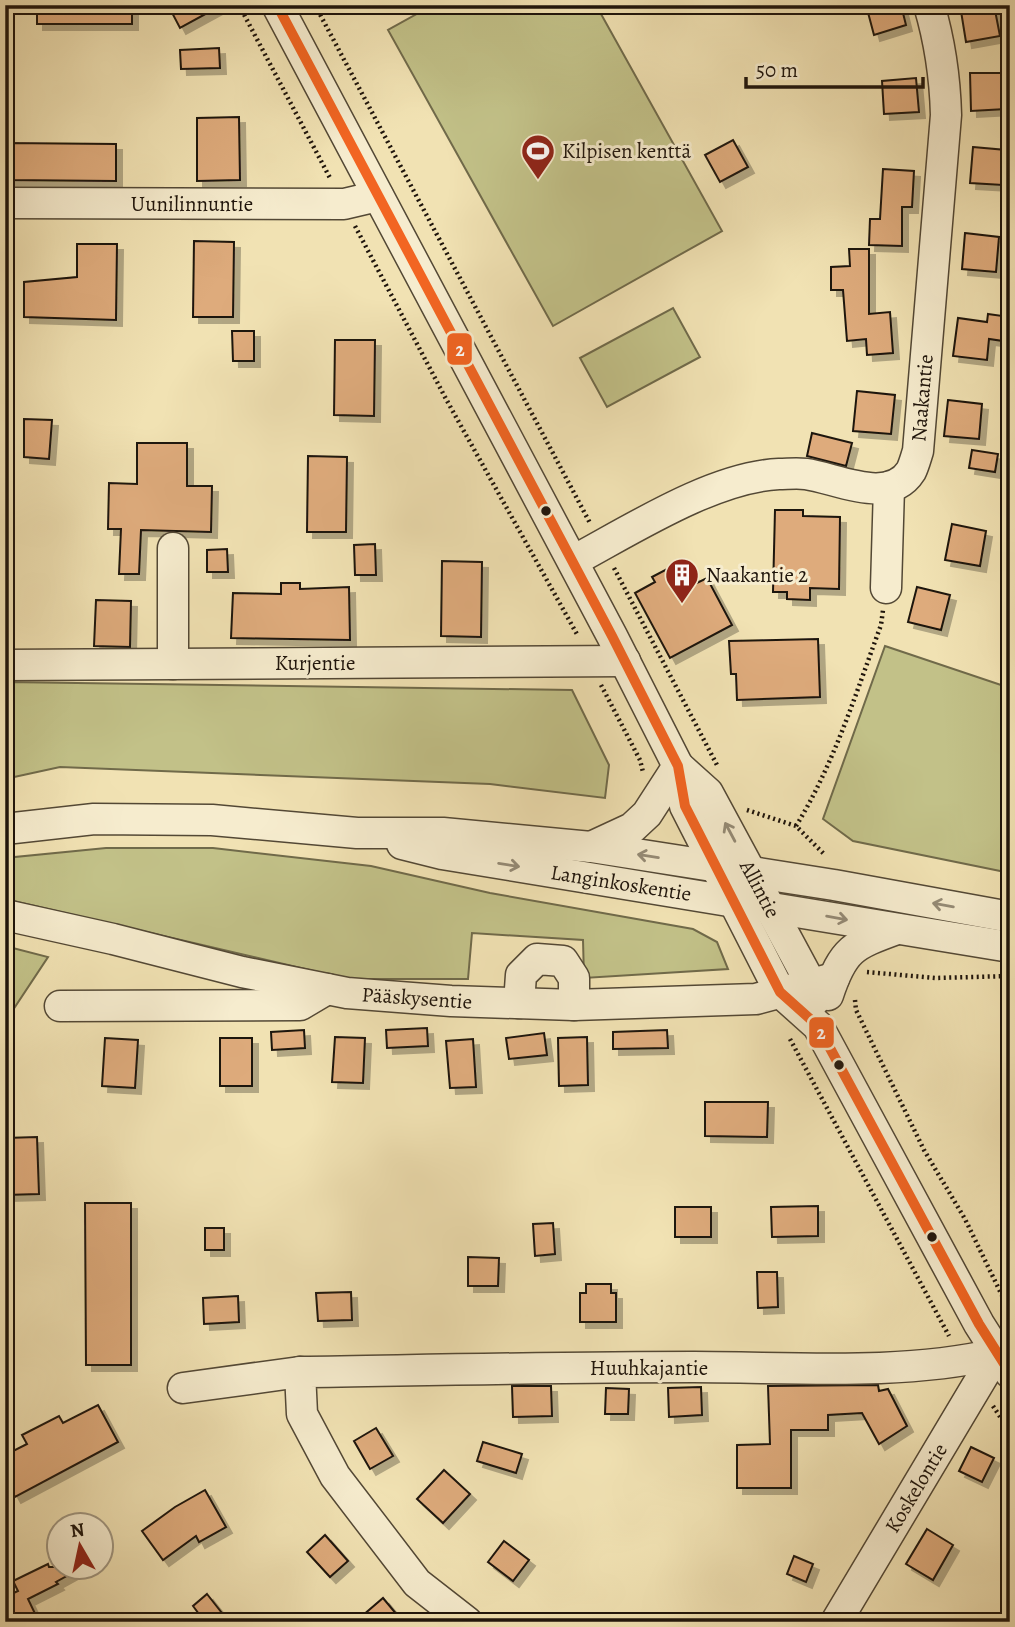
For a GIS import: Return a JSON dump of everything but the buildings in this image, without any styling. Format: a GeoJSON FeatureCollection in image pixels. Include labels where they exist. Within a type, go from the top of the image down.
{"type":"FeatureCollection","features":[{"type":"Feature","properties":{"kind":"street","name":"Allintie"},"geometry":{"type":"LineString","coordinates":[[276,5],[625,661],[678,766],[685,806],[780,992],[818,1026],[1003,1363]]}},
{"type":"Feature","properties":{"kind":"street","name":"Naakantie"},"geometry":{"type":"LineString","coordinates":[[889,487],[911,471],[918,451],[946,115],[939,38],[929,5]]}},
{"type":"Feature","properties":{"kind":"street","name":"Uunilinnuntie"},"geometry":{"type":"LineString","coordinates":[[5,203],[344,204],[378,196]]}},
{"type":"Feature","properties":{"kind":"street"},"geometry":{"type":"LineString","coordinates":[[573,561],[690,498],[746,480],[776,474],[805,474],[869,488],[889,487],[886,588]]}},
{"type":"Feature","properties":{"kind":"street"},"geometry":{"type":"LineString","coordinates":[[173,548],[173,664]]}},
{"type":"Feature","properties":{"kind":"street","name":"Kurjentie"},"geometry":{"type":"LineString","coordinates":[[5,665],[625,661]]}},
{"type":"Feature","properties":{"kind":"street","name":"Allintie"},"geometry":{"type":"LineString","coordinates":[[678,766],[708,793],[769,907],[840,982]]}},
{"type":"Feature","properties":{"kind":"street"},"geometry":{"type":"LineString","coordinates":[[591,847],[632,828],[647,814],[678,766]]}},
{"type":"Feature","properties":{"kind":"street","name":"Langinkoskentie"},"geometry":{"type":"LineString","coordinates":[[5,829],[94,819],[212,820],[357,833],[443,834],[591,847],[1010,917]]}},
{"type":"Feature","properties":{"kind":"street","name":"Langinkoskentie"},"geometry":{"type":"LineString","coordinates":[[357,833],[442,854],[1010,947]]}},
{"type":"Feature","properties":{"kind":"street","name":"Pääskysentie"},"geometry":{"type":"LineString","coordinates":[[5,915],[242,972],[347,993],[451,1001],[574,1005],[756,999],[780,992],[840,982]]}},
{"type":"Feature","properties":{"kind":"street"},"geometry":{"type":"LineString","coordinates":[[818,1026],[840,982],[838,968],[850,951],[863,941],[897,929]]}},
{"type":"Feature","properties":{"kind":"street"},"geometry":{"type":"LineString","coordinates":[[519,1003],[520,975],[537,959],[563,961],[574,978],[574,1005]]}},
{"type":"Feature","properties":{"kind":"street"},"geometry":{"type":"LineString","coordinates":[[60,1006],[300,1005],[327,989]]}},
{"type":"Feature","properties":{"kind":"street","name":"Koskelontie"},"geometry":{"type":"LineString","coordinates":[[836,1622],[970,1373],[1003,1363]]}},
{"type":"Feature","properties":{"kind":"street","name":"Huuhkajantie"},"geometry":{"type":"LineString","coordinates":[[183,1388],[300,1372],[663,1367],[911,1368],[970,1373]]}},
{"type":"Feature","properties":{"kind":"street"},"geometry":{"type":"LineString","coordinates":[[300,1372],[302,1414],[335,1476],[417,1583],[467,1622]]}},
{"type":"Feature","properties":{"kind":"path"},"geometry":{"type":"LineString","coordinates":[[239,5],[446,399],[582,644],[640,760],[644,782]]}},
{"type":"Feature","properties":{"kind":"path"},"geometry":{"type":"LineString","coordinates":[[316,5],[719,768]]}},
{"type":"Feature","properties":{"kind":"path"},"geometry":{"type":"LineString","coordinates":[[796,826],[811,801],[844,725],[881,625],[886,588]]}},
{"type":"Feature","properties":{"kind":"path"},"geometry":{"type":"LineString","coordinates":[[1010,976],[840,982],[924,1150],[965,1219],[1010,1312]]}},
{"type":"Feature","properties":{"kind":"path"},"geometry":{"type":"LineString","coordinates":[[789,1037],[970,1373],[1010,1432]]}},
{"type":"Feature","properties":{"kind":"shaded area"},"geometry":{"type":"Polygon","coordinates":[[[433,5],[596,5],[722,231],[553,326],[388,30],[433,5]]]}},
{"type":"Feature","properties":{"kind":"shaded area"},"geometry":{"type":"Polygon","coordinates":[[[673,308],[700,357],[607,407],[580,358],[673,308]]]}},
{"type":"Feature","properties":{"kind":"shaded area"},"geometry":{"type":"Polygon","coordinates":[[[885,646],[1010,688],[1010,873],[853,841],[823,819],[885,646]]]}},
{"type":"Feature","properties":{"kind":"shaded area"},"geometry":{"type":"Polygon","coordinates":[[[5,682],[572,690],[609,765],[605,798],[490,784],[60,767],[5,779],[5,682]]]}},
{"type":"Feature","properties":{"kind":"shaded area"},"geometry":{"type":"Polygon","coordinates":[[[106,848],[213,848],[371,866],[490,893],[693,929],[717,942],[728,969],[584,978],[583,940],[472,933],[468,979],[348,979],[5,899],[5,858],[106,848]]]}},
{"type":"Feature","properties":{"kind":"shaded area"},"geometry":{"type":"Polygon","coordinates":[[[5,946],[48,957],[5,1022],[5,946]]]}},
{"type":"Feature","properties":{"kind":"transit line","name":"2"},"geometry":{"type":"LineString","coordinates":[[277,5],[612,636],[678,766],[685,806],[780,992],[818,1026],[979,1324],[1010,1373]]}},
{"type":"Feature","properties":{"kind":"place","name":"Kilpisen kenttä"},"geometry":{"type":"Point","coordinates":[538,181]}},
{"type":"Feature","properties":{"kind":"place","name":"Naakantie 2"},"geometry":{"type":"Point","coordinates":[682,605]}}]}
